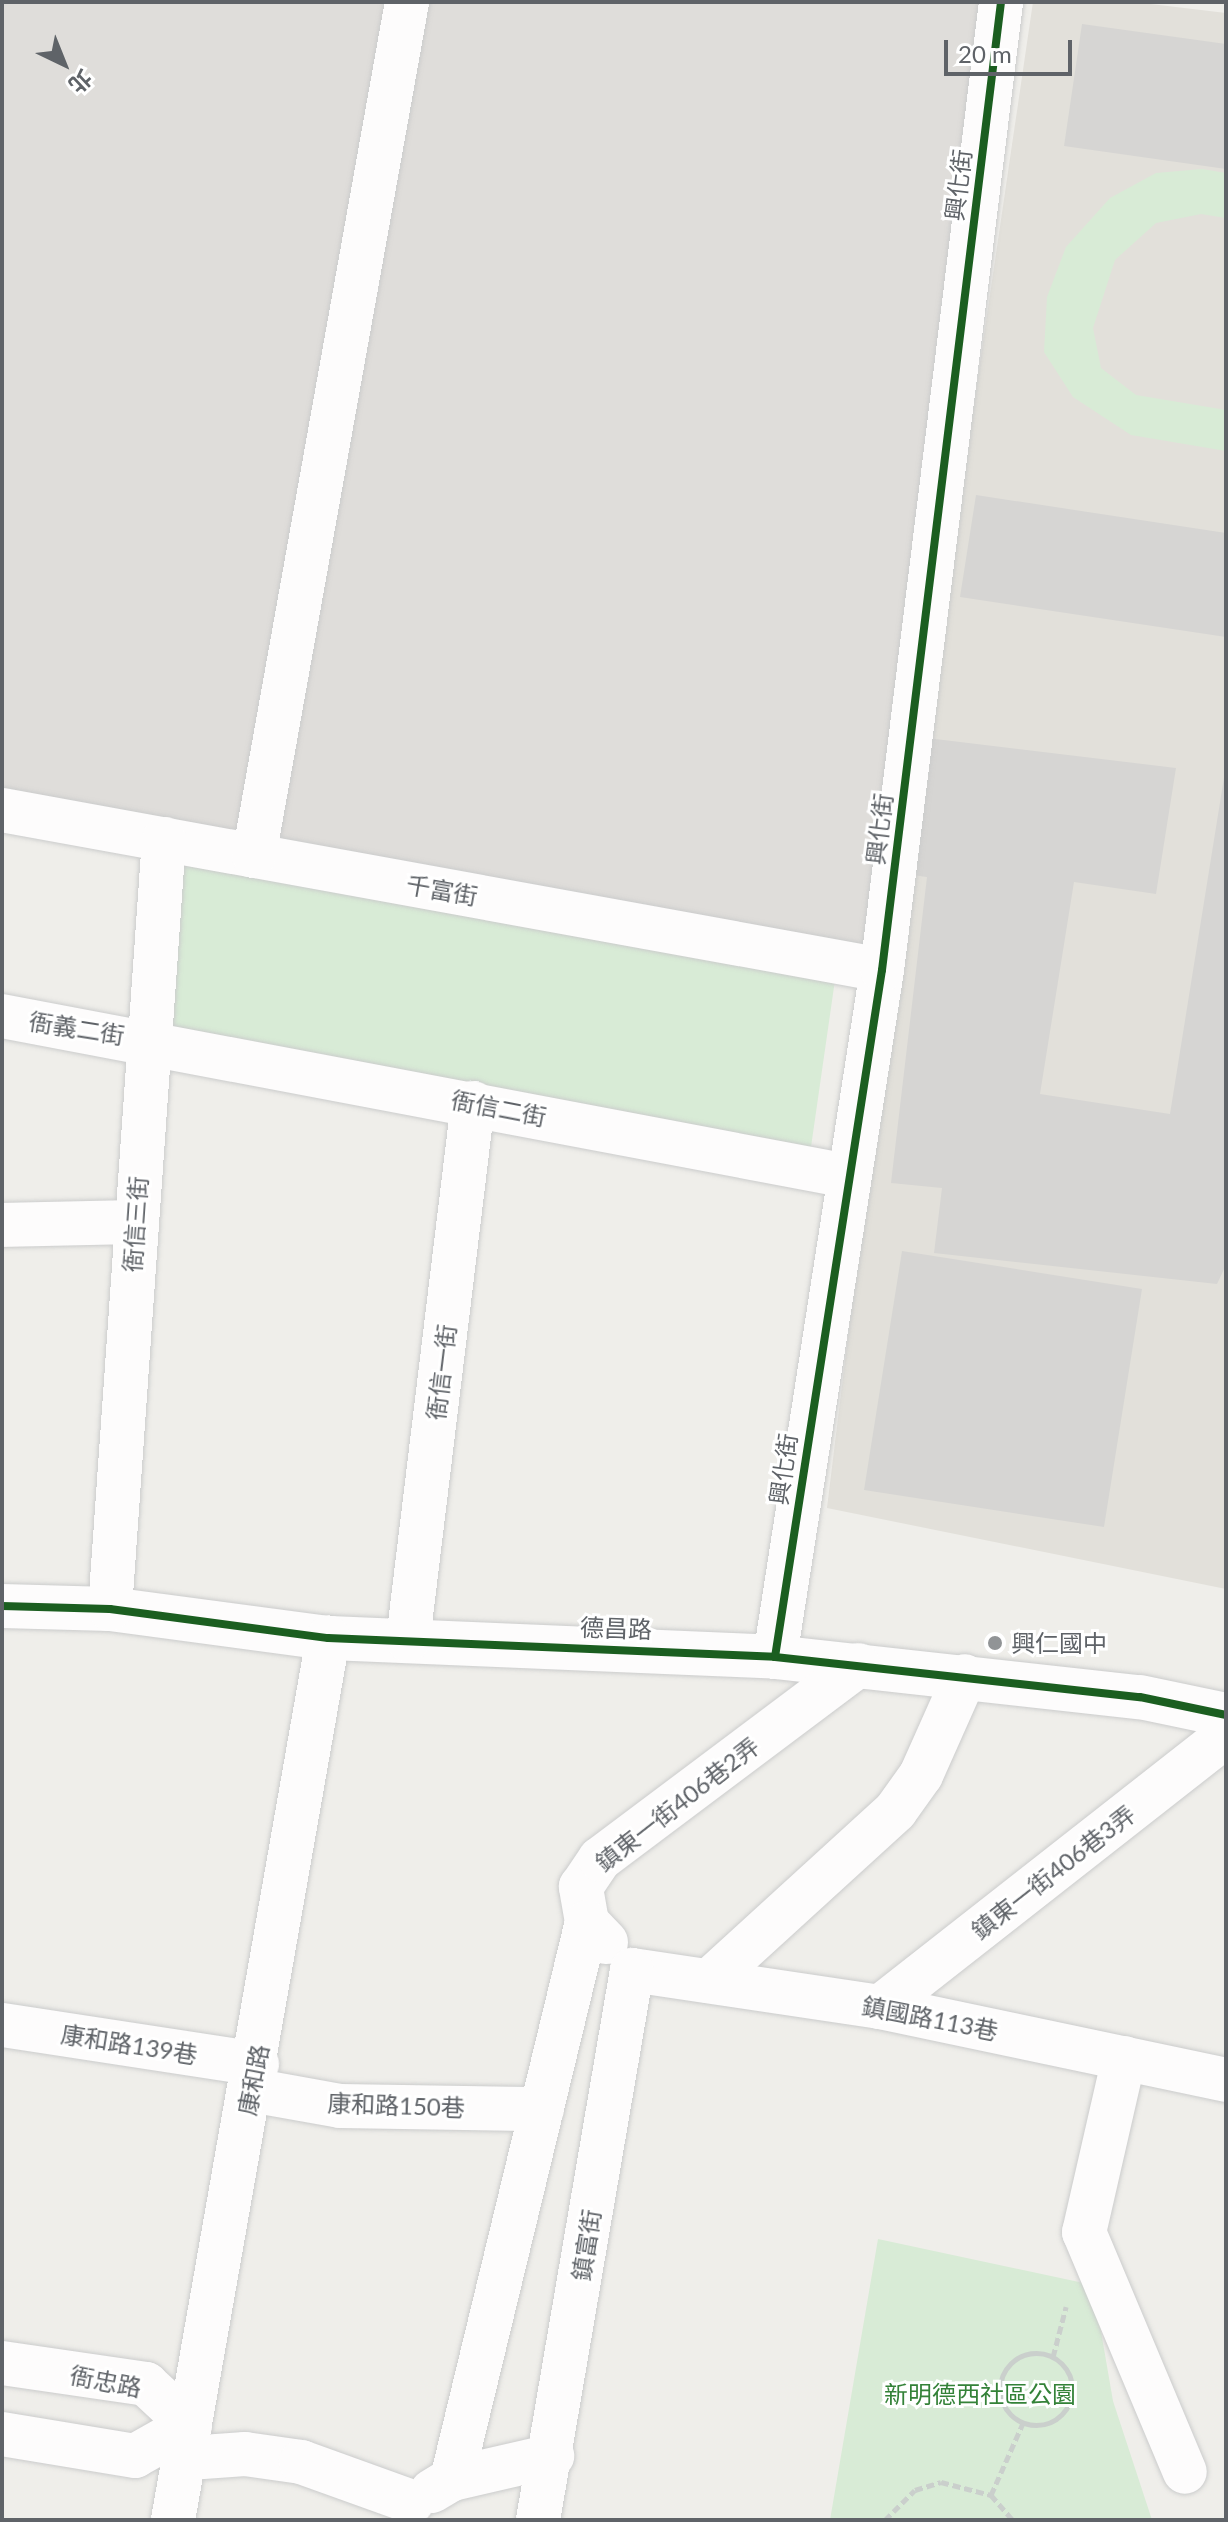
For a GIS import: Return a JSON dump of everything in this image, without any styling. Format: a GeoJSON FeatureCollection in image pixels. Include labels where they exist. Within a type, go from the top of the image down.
{"type":"FeatureCollection","features":[{"type":"Feature","properties":{"kind":"street"},"geometry":{"type":"LineString","coordinates":[[254,856],[407,2]]}},
{"type":"Feature","properties":{"kind":"street","name":"興化街"},"geometry":{"type":"LineString","coordinates":[[775,1657],[847,1176],[882,970],[1001,2]]}},
{"type":"Feature","properties":{"kind":"street","name":"千富街"},"geometry":{"type":"LineString","coordinates":[[2,810],[882,970]]}},
{"type":"Feature","properties":{"kind":"street","name":"衙信三街"},"geometry":{"type":"LineString","coordinates":[[110,1609],[164,839]]}},
{"type":"Feature","properties":{"kind":"street","name":"衙義二街"},"geometry":{"type":"LineString","coordinates":[[2,1016],[152,1040]]}},
{"type":"Feature","properties":{"kind":"street","name":"衙信二街"},"geometry":{"type":"LineString","coordinates":[[152,1040],[847,1176]]}},
{"type":"Feature","properties":{"kind":"street","name":"衙信一街"},"geometry":{"type":"LineString","coordinates":[[408,1640],[473,1103]]}},
{"type":"Feature","properties":{"kind":"street"},"geometry":{"type":"LineString","coordinates":[[2,1225],[135,1222]]}},
{"type":"Feature","properties":{"kind":"street","name":"德昌路"},"geometry":{"type":"LineString","coordinates":[[2,1606],[110,1609],[328,1638],[775,1657],[1140,1697],[1226,1715]]}},
{"type":"Feature","properties":{"kind":"street","name":"康和路"},"geometry":{"type":"LineString","coordinates":[[173,2520],[254,2077],[328,1638]]}},
{"type":"Feature","properties":{"kind":"street","name":"鎮東一街406巷2弄"},"geometry":{"type":"LineString","coordinates":[[452,2479],[587,1922],[581,1887],[600,1859],[858,1665]]}},
{"type":"Feature","properties":{"kind":"street"},"geometry":{"type":"LineString","coordinates":[[709,1981],[896,1810],[921,1775],[965,1676]]}},
{"type":"Feature","properties":{"kind":"street","name":"鎮東一街406巷3弄"},"geometry":{"type":"LineString","coordinates":[[880,2007],[1226,1736]]}},
{"type":"Feature","properties":{"kind":"street"},"geometry":{"type":"LineString","coordinates":[[587,1922],[632,1970]]}},
{"type":"Feature","properties":{"kind":"street","name":"鎮國路113巷"},"geometry":{"type":"LineString","coordinates":[[632,1970],[880,2007],[1226,2080]]}},
{"type":"Feature","properties":{"kind":"street","name":"鎮富街"},"geometry":{"type":"LineString","coordinates":[[538,2520],[552,2456],[632,1970]]}},
{"type":"Feature","properties":{"kind":"street","name":"康和路139巷"},"geometry":{"type":"LineString","coordinates":[[2,2025],[254,2077]]}},
{"type":"Feature","properties":{"kind":"street"},"geometry":{"type":"LineString","coordinates":[[1124,2058],[1084,2232],[1185,2472]]}},
{"type":"Feature","properties":{"kind":"street","name":"康和路150巷"},"geometry":{"type":"LineString","coordinates":[[254,2077],[340,2106],[542,2109]]}},
{"type":"Feature","properties":{"kind":"street","name":"衙忠路"},"geometry":{"type":"LineString","coordinates":[[2,2363],[146,2384],[189,2442]]}},
{"type":"Feature","properties":{"kind":"street"},"geometry":{"type":"LineString","coordinates":[[2,2434],[135,2456],[189,2442],[301,2462],[398,2511],[452,2479],[552,2456]]}},
{"type":"Feature","properties":{"kind":"path"},"geometry":{"type":"LineString","coordinates":[[1018,2357],[1053,2357],[1067,2369],[1069,2403],[1043,2424],[1023,2423],[1006,2411],[999,2392],[1003,2372],[1018,2357]]}},
{"type":"Feature","properties":{"kind":"path"},"geometry":{"type":"LineString","coordinates":[[991,2495],[1023,2423]]}},
{"type":"Feature","properties":{"kind":"path"},"geometry":{"type":"LineString","coordinates":[[885,2520],[915,2490],[941,2482],[991,2495],[1013,2520]]}},
{"type":"Feature","properties":{"kind":"shaded area"},"geometry":{"type":"Polygon","coordinates":[[[2,2],[1001,2],[882,970],[2,810],[2,2]]]}},
{"type":"Feature","properties":{"kind":"shaded area"},"geometry":{"type":"Polygon","coordinates":[[[1033,2],[1134,2],[1226,13],[1226,1589],[827,1508],[903,887],[1033,2]]]}},
{"type":"Feature","properties":{"kind":"green space"},"geometry":{"type":"Polygon","coordinates":[[[1202,169],[1226,173],[1226,218],[1201,214],[1156,223],[1115,260],[1093,328],[1101,368],[1136,395],[1226,410],[1226,451],[1131,435],[1073,397],[1044,352],[1047,297],[1066,247],[1110,198],[1156,173],[1202,169]]]}},
{"type":"Feature","properties":{"kind":"green space"},"geometry":{"type":"Polygon","coordinates":[[[178,856],[836,973],[811,1147],[169,1026],[178,856]]]}},
{"type":"Feature","properties":{"kind":"green space","name":"新明德西社區公園"},"geometry":{"type":"Polygon","coordinates":[[[878,2239],[1093,2285],[1113,2401],[1152,2520],[830,2520],[878,2239]]]}},
{"type":"Feature","properties":{"kind":"building"},"geometry":{"type":"Polygon","coordinates":[[[1082,24],[1226,44],[1226,169],[1064,146],[1082,24]]]}},
{"type":"Feature","properties":{"kind":"building"},"geometry":{"type":"Polygon","coordinates":[[[976,495],[1226,533],[1226,637],[960,597],[976,495]]]}},
{"type":"Feature","properties":{"kind":"building"},"geometry":{"type":"Polygon","coordinates":[[[927,738],[1176,768],[1156,894],[1074,882],[1040,1094],[1170,1114],[1226,765],[1226,1265],[1217,1284],[934,1253],[942,1188],[891,1183],[927,877],[912,875],[927,738]]]}},
{"type":"Feature","properties":{"kind":"building"},"geometry":{"type":"Polygon","coordinates":[[[902,1251],[1142,1289],[1104,1527],[864,1490],[902,1251]]]}},
{"type":"Feature","properties":{"kind":"cycle path"},"geometry":{"type":"LineString","coordinates":[[775,1657],[882,970],[1001,2]]}},
{"type":"Feature","properties":{"kind":"cycle path"},"geometry":{"type":"LineString","coordinates":[[2,1606],[110,1609],[328,1638],[775,1657],[1140,1697],[1226,1715]]}},
{"type":"Feature","properties":{"kind":"place","name":"興仁國中"},"geometry":{"type":"Point","coordinates":[995,1643]}}]}
